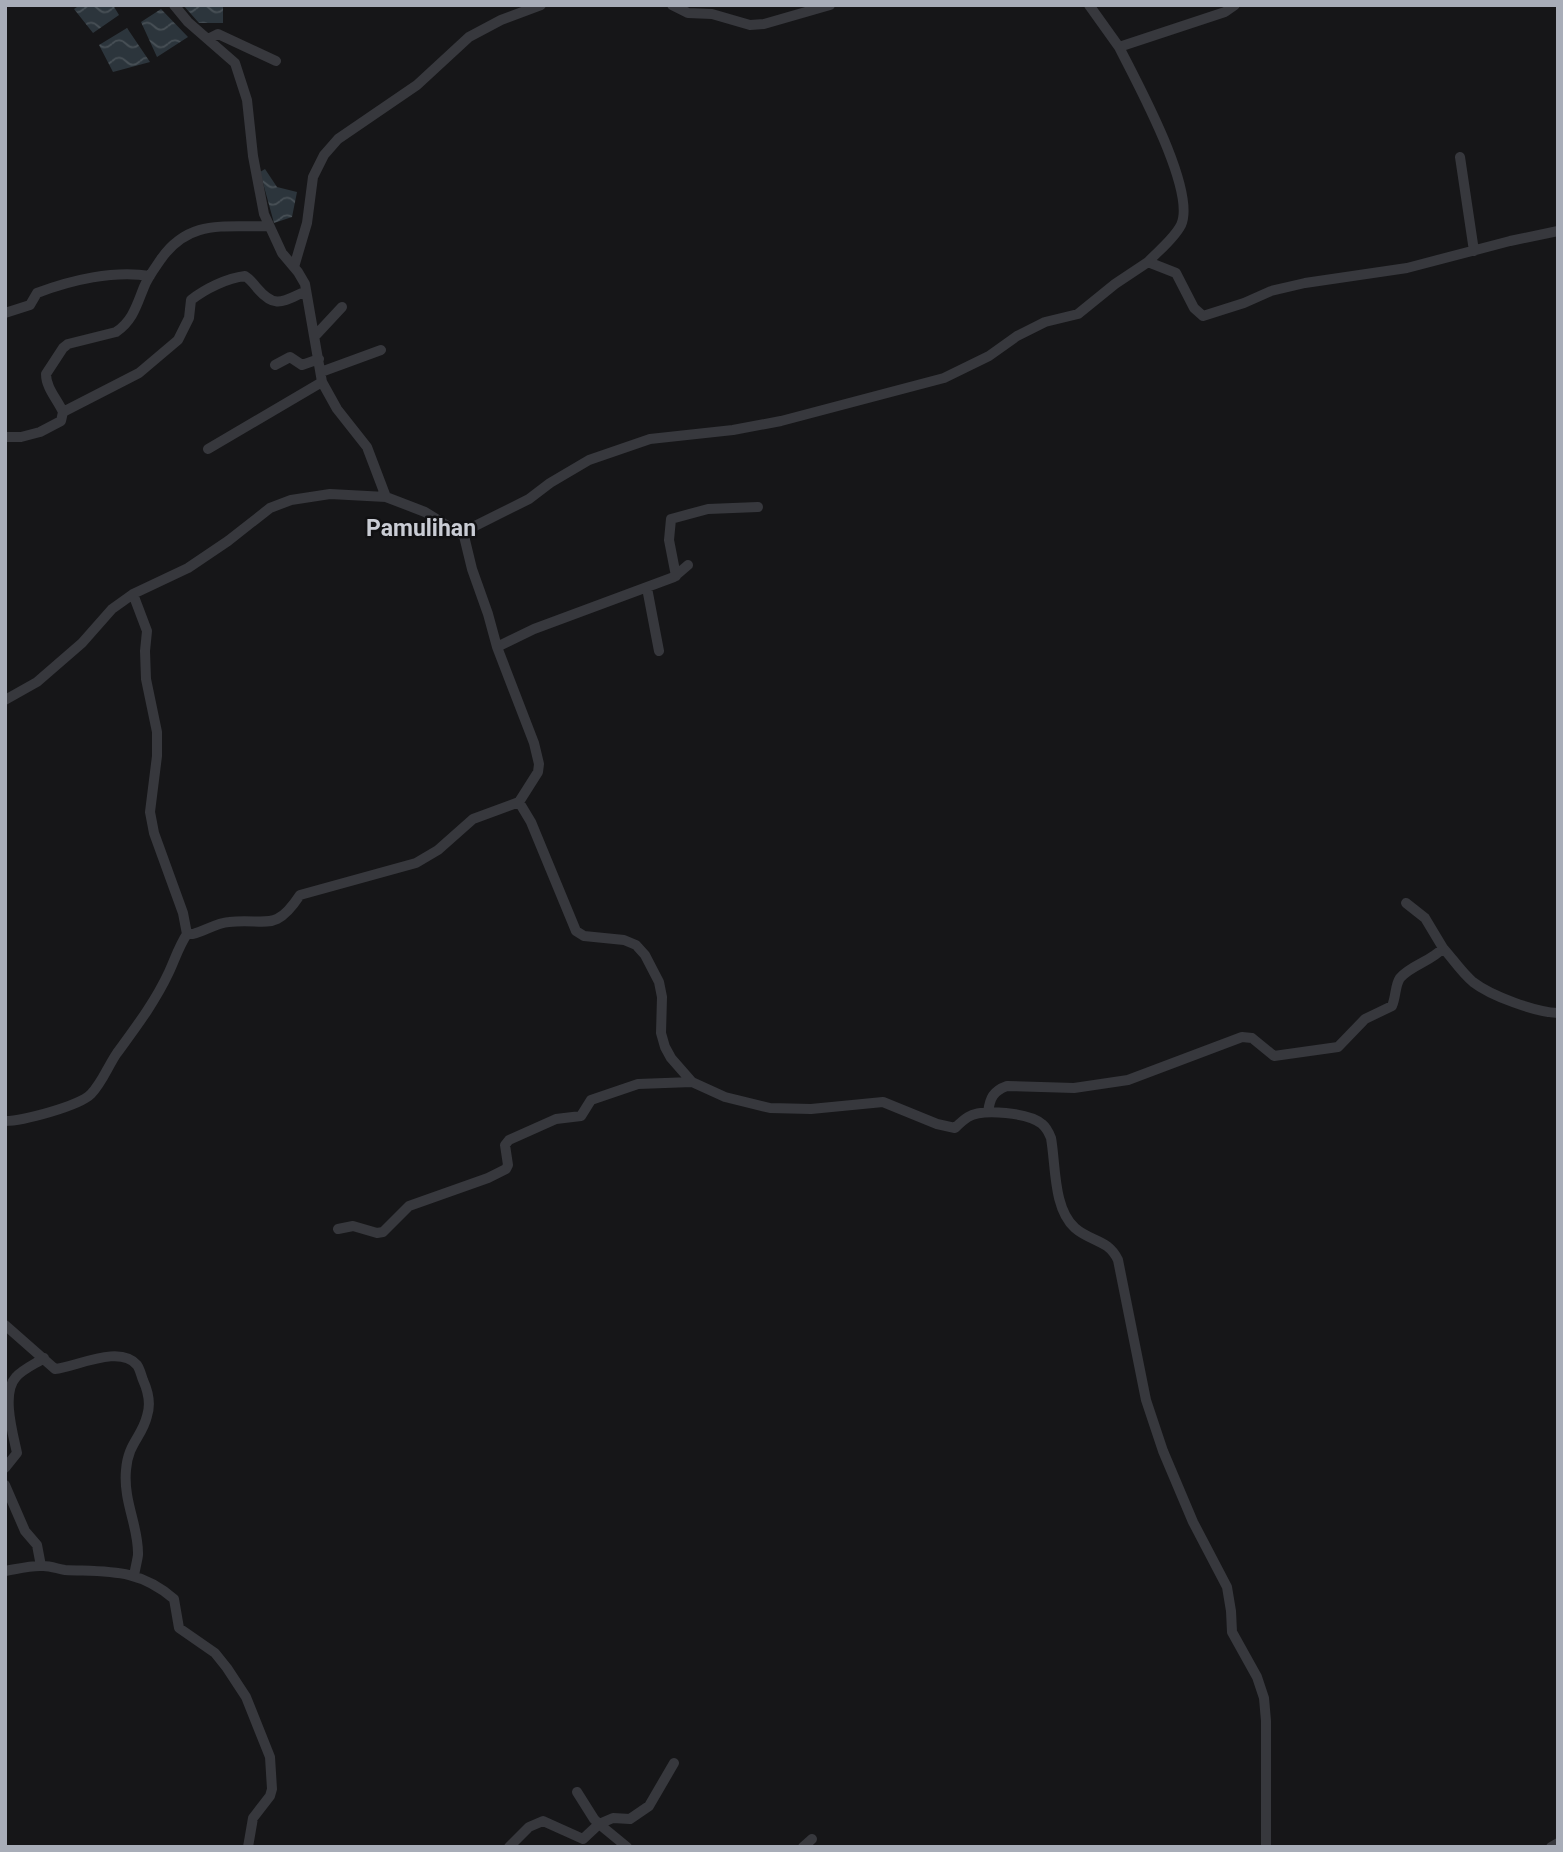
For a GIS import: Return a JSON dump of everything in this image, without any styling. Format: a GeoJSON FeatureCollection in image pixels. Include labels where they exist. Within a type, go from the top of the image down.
{"type":"FeatureCollection","features":[{"type":"Feature","properties":{"kind":"street"},"geometry":{"type":"LineString","coordinates":[[174,5],[188,22],[235,63],[247,100],[253,156],[268,226],[282,253],[302,277],[321,377],[337,409],[367,447],[386,497]]}},
{"type":"Feature","properties":{"kind":"street"},"geometry":{"type":"LineString","coordinates":[[294,267],[307,223],[313,177],[324,155],[338,139],[417,85],[469,37],[502,20],[541,5]]}},
{"type":"Feature","properties":{"kind":"street"},"geometry":{"type":"LineString","coordinates":[[672,5],[688,13],[712,14],[750,25],[764,24],[808,8],[830,5]]}},
{"type":"Feature","properties":{"kind":"street"},"geometry":{"type":"LineString","coordinates":[[464,536],[473,527],[529,499],[589,460],[650,439],[733,430],[781,421],[944,378],[989,356],[1017,336],[1045,322],[1078,314],[1148,262],[1182,223],[1183,207],[1176,169],[1119,47],[1089,5]]}},
{"type":"Feature","properties":{"kind":"street"},"geometry":{"type":"LineString","coordinates":[[1119,47],[1225,12],[1235,5]]}},
{"type":"Feature","properties":{"kind":"street"},"geometry":{"type":"LineString","coordinates":[[208,38],[218,34],[276,61]]}},
{"type":"Feature","properties":{"kind":"street"},"geometry":{"type":"LineString","coordinates":[[1460,157],[1474,251]]}},
{"type":"Feature","properties":{"kind":"street"},"geometry":{"type":"LineString","coordinates":[[5,437],[21,437],[40,432],[61,421],[63,412],[47,382],[46,374],[66,345],[116,332],[123,327],[135,311],[150,276],[167,251],[184,236],[223,225],[268,226]]}},
{"type":"Feature","properties":{"kind":"street"},"geometry":{"type":"LineString","coordinates":[[1148,262],[1177,273],[1194,308],[1203,316],[1271,291],[1305,283],[1406,268],[1558,232]]}},
{"type":"Feature","properties":{"kind":"street"},"geometry":{"type":"LineString","coordinates":[[5,313],[30,305],[37,293],[76,282],[135,274],[150,276]]}},
{"type":"Feature","properties":{"kind":"street"},"geometry":{"type":"LineString","coordinates":[[63,412],[139,373],[178,340],[185,330],[191,300],[215,286],[245,276],[266,298],[274,302],[281,302],[306,290]]}},
{"type":"Feature","properties":{"kind":"street"},"geometry":{"type":"LineString","coordinates":[[315,336],[342,307]]}},
{"type":"Feature","properties":{"kind":"street"},"geometry":{"type":"LineString","coordinates":[[208,449],[321,377],[382,350]]}},
{"type":"Feature","properties":{"kind":"street"},"geometry":{"type":"LineString","coordinates":[[275,365],[288,357],[302,365],[319,359]]}},
{"type":"Feature","properties":{"kind":"street"},"geometry":{"type":"LineString","coordinates":[[5,700],[37,682],[82,643],[112,609],[133,594],[188,568],[270,508],[291,500],[330,494],[386,497],[425,512],[464,536],[497,647],[534,743],[539,764],[534,781],[519,802],[473,820],[438,850],[415,863],[300,895],[290,911],[280,919],[267,923],[230,922],[187,934]]}},
{"type":"Feature","properties":{"kind":"street"},"geometry":{"type":"LineString","coordinates":[[676,576],[669,540],[671,519],[708,509],[758,507]]}},
{"type":"Feature","properties":{"kind":"street"},"geometry":{"type":"LineString","coordinates":[[497,647],[534,629],[676,576],[688,565]]}},
{"type":"Feature","properties":{"kind":"street"},"geometry":{"type":"LineString","coordinates":[[648,588],[659,651]]}},
{"type":"Feature","properties":{"kind":"street"},"geometry":{"type":"LineString","coordinates":[[5,1121],[34,1117],[80,1101],[93,1092],[137,1027],[170,971],[187,934],[183,913],[154,833],[150,812],[157,732],[146,679],[147,631],[133,594]]}},
{"type":"Feature","properties":{"kind":"street"},"geometry":{"type":"LineString","coordinates":[[519,802],[531,822],[576,931],[584,936],[624,940],[636,945],[653,968],[662,997],[661,1032],[665,1047],[692,1082],[725,1097],[770,1108],[811,1110],[883,1102],[937,1124],[955,1128],[968,1116],[988,1112],[1028,1116],[1048,1130],[1061,1205],[1066,1216],[1075,1227],[1108,1245],[1118,1260],[1146,1400],[1163,1451],[1193,1522],[1227,1587],[1232,1632],[1257,1677],[1264,1698],[1266,1847]]}},
{"type":"Feature","properties":{"kind":"street"},"geometry":{"type":"LineString","coordinates":[[1406,903],[1425,918],[1443,948],[1470,979],[1482,988],[1522,1005],[1558,1013]]}},
{"type":"Feature","properties":{"kind":"street"},"geometry":{"type":"LineString","coordinates":[[988,1112],[991,1097],[1007,1086],[1074,1088],[1128,1080],[1242,1037],[1252,1038],[1274,1056],[1332,1050],[1342,1045],[1364,1019],[1392,1006],[1397,992],[1396,985],[1401,977],[1443,948]]}},
{"type":"Feature","properties":{"kind":"street"},"geometry":{"type":"LineString","coordinates":[[338,1229],[353,1226],[377,1233],[383,1231],[409,1206],[506,1169],[508,1165],[505,1147],[509,1140],[556,1119],[583,1115],[594,1098],[643,1083],[692,1082]]}},
{"type":"Feature","properties":{"kind":"street"},"geometry":{"type":"LineString","coordinates":[[5,1325],[55,1369],[89,1359],[112,1357],[122,1357],[138,1366],[147,1388],[148,1411],[147,1420],[131,1446],[126,1472],[125,1488],[137,1542],[138,1555],[134,1576]]}},
{"type":"Feature","properties":{"kind":"street"},"geometry":{"type":"LineString","coordinates":[[5,1468],[17,1453],[8,1405],[12,1384],[16,1377],[44,1358]]}},
{"type":"Feature","properties":{"kind":"street"},"geometry":{"type":"LineString","coordinates":[[5,1485],[25,1531],[37,1545],[41,1566]]}},
{"type":"Feature","properties":{"kind":"street"},"geometry":{"type":"LineString","coordinates":[[5,1571],[41,1566],[63,1570],[102,1570],[134,1576],[174,1599],[179,1628],[215,1653],[246,1697],[270,1757],[270,1796],[253,1818],[248,1847]]}},
{"type":"Feature","properties":{"kind":"street"},"geometry":{"type":"LineString","coordinates":[[509,1847],[529,1827],[544,1821],[583,1839],[600,1824],[613,1818],[631,1819],[649,1806],[674,1763]]}},
{"type":"Feature","properties":{"kind":"street"},"geometry":{"type":"LineString","coordinates":[[577,1792],[594,1819],[627,1847]]}},
{"type":"Feature","properties":{"kind":"street"},"geometry":{"type":"LineString","coordinates":[[1551,1847],[1558,1843]]}},
{"type":"Feature","properties":{"kind":"water"},"geometry":{"type":"Polygon","coordinates":[[[80,5],[113,5],[119,15],[93,33],[74,9],[80,5]]]}},
{"type":"Feature","properties":{"kind":"water"},"geometry":{"type":"Polygon","coordinates":[[[183,5],[223,5],[223,23],[199,23],[183,5]]]}},
{"type":"Feature","properties":{"kind":"water"},"geometry":{"type":"Polygon","coordinates":[[[161,9],[188,37],[157,57],[141,22],[161,9]]]}},
{"type":"Feature","properties":{"kind":"water"},"geometry":{"type":"Polygon","coordinates":[[[127,28],[150,62],[113,72],[99,45],[127,28]]]}},
{"type":"Feature","properties":{"kind":"water"},"geometry":{"type":"Polygon","coordinates":[[[265,169],[277,187],[297,192],[292,217],[274,223],[260,172],[265,169]]]}},
{"type":"Feature","properties":{"kind":"district","name":"Pamulihan"},"geometry":{"type":"Point","coordinates":[421,528]}}]}
